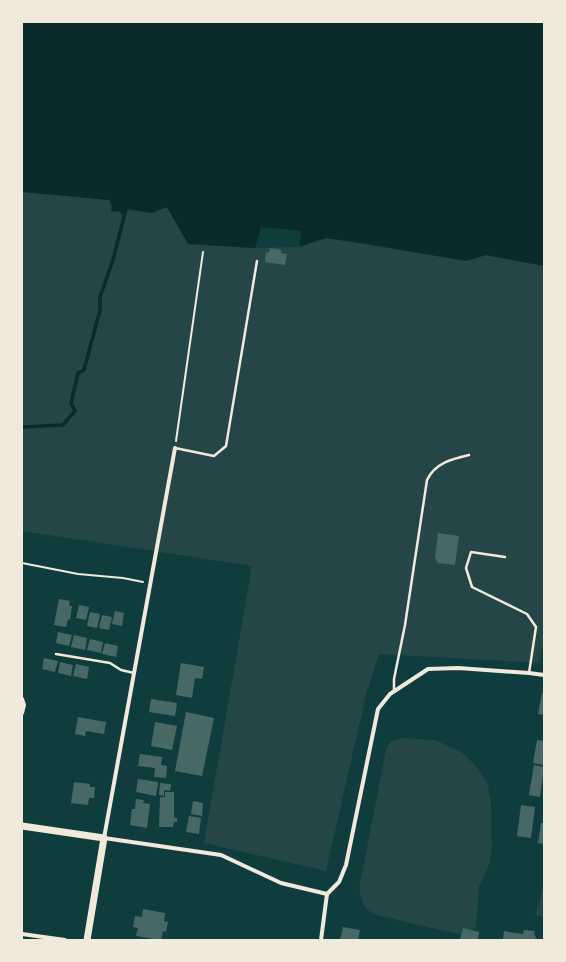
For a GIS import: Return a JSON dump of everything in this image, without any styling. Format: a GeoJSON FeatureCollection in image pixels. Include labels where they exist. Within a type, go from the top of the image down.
{"type":"FeatureCollection","features":[{"type":"Feature","properties":{"kind":"street"},"geometry":{"type":"LineString","coordinates":[[87,940],[104,838],[175,448]]}},
{"type":"Feature","properties":{"kind":"street"},"geometry":{"type":"LineString","coordinates":[[321,940],[327,894],[339,882],[346,866],[378,709],[390,694],[428,669],[458,668],[544,675]]}},
{"type":"Feature","properties":{"kind":"street"},"geometry":{"type":"LineString","coordinates":[[22,699],[24,704],[22,713]]}},
{"type":"Feature","properties":{"kind":"street"},"geometry":{"type":"LineString","coordinates":[[22,826],[221,855],[281,883],[327,894]]}},
{"type":"Feature","properties":{"kind":"street"},"geometry":{"type":"LineString","coordinates":[[22,934],[65,940]]}},
{"type":"Feature","properties":{"kind":"lane"},"geometry":{"type":"LineString","coordinates":[[175,448],[214,456],[226,446],[258,261]]}},
{"type":"Feature","properties":{"kind":"lane"},"geometry":{"type":"LineString","coordinates":[[394,691],[394,679],[405,625],[427,480],[432,472],[441,464],[452,459],[469,455]]}},
{"type":"Feature","properties":{"kind":"lane"},"geometry":{"type":"LineString","coordinates":[[505,557],[471,552],[466,568],[472,587],[527,614],[536,627],[529,673]]}},
{"type":"Feature","properties":{"kind":"lane"},"geometry":{"type":"LineString","coordinates":[[56,654],[110,663],[121,670],[134,673]]}},
{"type":"Feature","properties":{"kind":"path"},"geometry":{"type":"LineString","coordinates":[[175,448],[203,252]]}},
{"type":"Feature","properties":{"kind":"path"},"geometry":{"type":"LineString","coordinates":[[22,563],[78,574],[122,578],[150,583]]}},
{"type":"Feature","properties":{"kind":"shaded area"},"geometry":{"type":"Polygon","coordinates":[[[22,22],[544,22],[544,266],[486,255],[466,261],[326,238],[299,247],[301,231],[261,227],[255,248],[188,244],[167,207],[151,213],[126,209],[122,215],[119,211],[111,212],[112,206],[109,200],[22,192],[22,22]]]}},
{"type":"Feature","properties":{"kind":"shaded area"},"geometry":{"type":"Polygon","coordinates":[[[22,191],[110,200],[112,205],[151,213],[167,207],[177,225],[204,245],[255,248],[298,247],[326,238],[466,261],[485,255],[544,266],[544,639],[539,663],[379,654],[367,691],[326,871],[204,843],[252,566],[22,531],[22,191]]]}},
{"type":"Feature","properties":{"kind":"shaded area"},"geometry":{"type":"Polygon","coordinates":[[[402,738],[435,740],[461,752],[475,765],[487,783],[491,800],[492,849],[489,865],[479,886],[476,927],[467,934],[457,934],[377,915],[365,907],[361,899],[360,884],[386,750],[392,741],[402,738]]]}},
{"type":"Feature","properties":{"kind":"shaded area"},"geometry":{"type":"Polygon","coordinates":[[[544,889],[544,918],[535,915],[544,889]]]}},
{"type":"Feature","properties":{"kind":"building"},"geometry":{"type":"Polygon","coordinates":[[[270,248],[281,250],[281,253],[287,254],[285,265],[265,262],[266,252],[269,253],[270,248]]]}},
{"type":"Feature","properties":{"kind":"building"},"geometry":{"type":"Polygon","coordinates":[[[438,533],[459,536],[455,565],[438,563],[435,558],[438,533]]]}},
{"type":"Feature","properties":{"kind":"building"},"geometry":{"type":"Polygon","coordinates":[[[59,599],[70,601],[69,606],[72,606],[70,620],[68,619],[66,627],[54,625],[59,599]]]}},
{"type":"Feature","properties":{"kind":"building"},"geometry":{"type":"Polygon","coordinates":[[[79,605],[89,607],[86,620],[76,618],[79,605]]]}},
{"type":"Feature","properties":{"kind":"building"},"geometry":{"type":"Polygon","coordinates":[[[115,611],[124,613],[122,626],[112,624],[115,611]]]}},
{"type":"Feature","properties":{"kind":"building"},"geometry":{"type":"Polygon","coordinates":[[[90,612],[100,614],[97,628],[87,626],[90,612]]]}},
{"type":"Feature","properties":{"kind":"building"},"geometry":{"type":"Polygon","coordinates":[[[102,615],[112,617],[109,630],[99,628],[102,615]]]}},
{"type":"Feature","properties":{"kind":"building"},"geometry":{"type":"Polygon","coordinates":[[[58,632],[72,635],[69,646],[56,643],[58,632]]]}},
{"type":"Feature","properties":{"kind":"building"},"geometry":{"type":"Polygon","coordinates":[[[74,635],[87,638],[85,650],[71,647],[74,635]]]}},
{"type":"Feature","properties":{"kind":"building"},"geometry":{"type":"Polygon","coordinates":[[[90,639],[103,642],[101,653],[87,650],[90,639]]]}},
{"type":"Feature","properties":{"kind":"building"},"geometry":{"type":"Polygon","coordinates":[[[105,643],[118,646],[116,657],[102,654],[105,643]]]}},
{"type":"Feature","properties":{"kind":"building"},"geometry":{"type":"Polygon","coordinates":[[[44,658],[58,661],[55,672],[42,669],[44,658]]]}},
{"type":"Feature","properties":{"kind":"building"},"geometry":{"type":"Polygon","coordinates":[[[60,662],[73,665],[71,676],[58,673],[60,662]]]}},
{"type":"Feature","properties":{"kind":"building"},"geometry":{"type":"Polygon","coordinates":[[[181,663],[204,667],[202,679],[195,678],[192,698],[176,695],[181,663]]]}},
{"type":"Feature","properties":{"kind":"building"},"geometry":{"type":"Polygon","coordinates":[[[76,664],[89,667],[87,679],[73,676],[76,664]]]}},
{"type":"Feature","properties":{"kind":"building"},"geometry":{"type":"Polygon","coordinates":[[[542,693],[544,693],[544,715],[538,714],[542,693]]]}},
{"type":"Feature","properties":{"kind":"building"},"geometry":{"type":"Polygon","coordinates":[[[151,699],[177,703],[175,716],[149,712],[151,699]]]}},
{"type":"Feature","properties":{"kind":"building"},"geometry":{"type":"Polygon","coordinates":[[[186,712],[214,718],[202,776],[175,771],[186,712]]]}},
{"type":"Feature","properties":{"kind":"building"},"geometry":{"type":"Polygon","coordinates":[[[78,717],[106,722],[104,734],[86,731],[85,736],[75,734],[78,717]]]}},
{"type":"Feature","properties":{"kind":"building"},"geometry":{"type":"Polygon","coordinates":[[[155,722],[177,726],[172,750],[151,746],[155,722]]]}},
{"type":"Feature","properties":{"kind":"building"},"geometry":{"type":"Polygon","coordinates":[[[537,740],[544,741],[544,765],[533,763],[537,740]]]}},
{"type":"Feature","properties":{"kind":"building"},"geometry":{"type":"Polygon","coordinates":[[[140,754],[162,757],[161,765],[167,766],[166,778],[154,777],[155,768],[138,766],[140,754]]]}},
{"type":"Feature","properties":{"kind":"building"},"geometry":{"type":"Polygon","coordinates":[[[534,765],[544,767],[540,797],[529,795],[534,765]]]}},
{"type":"Feature","properties":{"kind":"building"},"geometry":{"type":"Polygon","coordinates":[[[138,779],[158,782],[156,796],[136,792],[138,779]]]}},
{"type":"Feature","properties":{"kind":"building"},"geometry":{"type":"Polygon","coordinates":[[[74,782],[90,784],[90,787],[95,787],[94,798],[89,798],[88,805],[71,803],[74,782]]]}},
{"type":"Feature","properties":{"kind":"building"},"geometry":{"type":"Polygon","coordinates":[[[160,783],[171,784],[170,791],[164,790],[164,796],[159,795],[160,783]]]}},
{"type":"Feature","properties":{"kind":"building"},"geometry":{"type":"Polygon","coordinates":[[[165,792],[174,792],[174,817],[177,818],[177,822],[174,822],[173,827],[159,827],[160,797],[165,797],[165,792]]]}},
{"type":"Feature","properties":{"kind":"building"},"geometry":{"type":"Polygon","coordinates":[[[136,799],[144,800],[143,803],[150,804],[147,828],[130,825],[132,809],[135,809],[136,799]]]}},
{"type":"Feature","properties":{"kind":"building"},"geometry":{"type":"Polygon","coordinates":[[[193,801],[203,803],[202,816],[191,814],[193,801]]]}},
{"type":"Feature","properties":{"kind":"building"},"geometry":{"type":"Polygon","coordinates":[[[521,805],[535,807],[531,838],[517,836],[521,805]]]}},
{"type":"Feature","properties":{"kind":"building"},"geometry":{"type":"Polygon","coordinates":[[[189,816],[201,818],[199,834],[186,832],[189,816]]]}},
{"type":"Feature","properties":{"kind":"building"},"geometry":{"type":"Polygon","coordinates":[[[541,823],[544,823],[544,844],[538,843],[541,823]]]}},
{"type":"Feature","properties":{"kind":"building"},"geometry":{"type":"Polygon","coordinates":[[[143,909],[165,913],[164,921],[168,922],[166,932],[163,931],[161,940],[136,936],[138,928],[133,927],[135,916],[142,917],[143,909]]]}},
{"type":"Feature","properties":{"kind":"building"},"geometry":{"type":"Polygon","coordinates":[[[343,927],[360,930],[358,940],[340,940],[343,927]]]}},
{"type":"Feature","properties":{"kind":"building"},"geometry":{"type":"Polygon","coordinates":[[[463,928],[479,932],[478,940],[460,940],[463,928]]]}},
{"type":"Feature","properties":{"kind":"building"},"geometry":{"type":"Polygon","coordinates":[[[524,930],[535,931],[535,940],[503,940],[504,931],[523,934],[524,930]]]}},
{"type":"Feature","properties":{"kind":"waterway"},"geometry":{"type":"LineString","coordinates":[[22,427],[63,425],[75,411],[71,403],[78,373],[84,370],[100,310],[100,297],[113,260],[126,209]]}}]}
